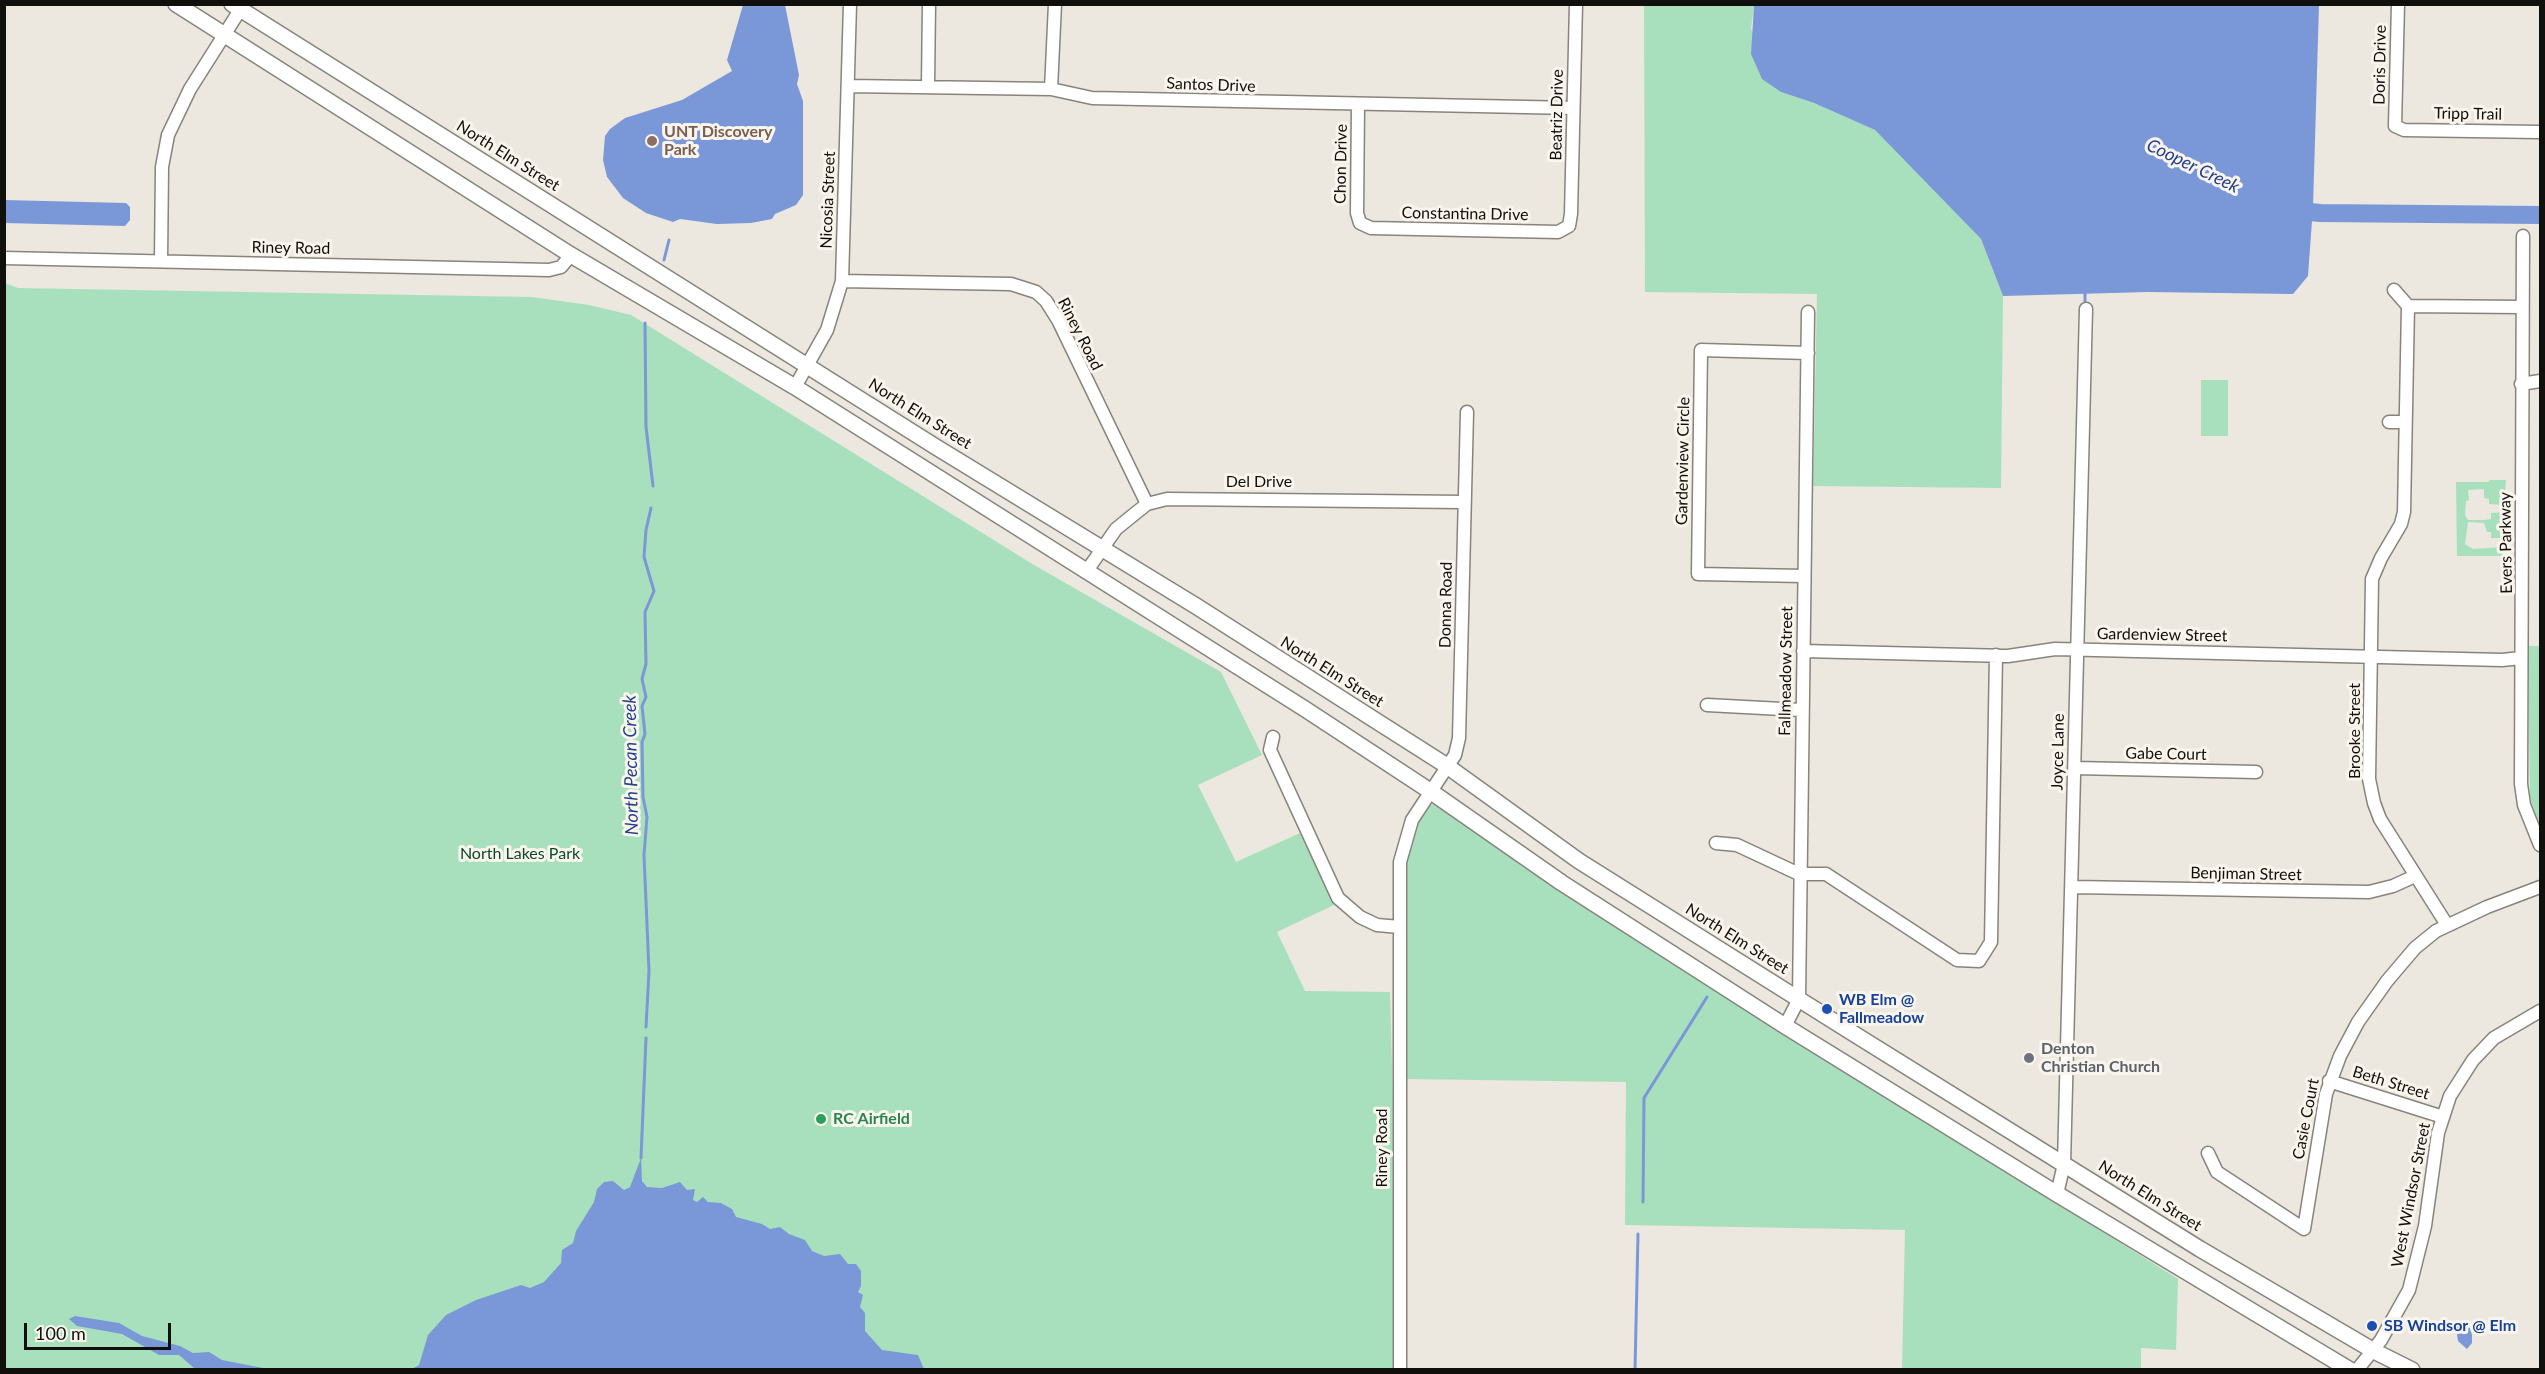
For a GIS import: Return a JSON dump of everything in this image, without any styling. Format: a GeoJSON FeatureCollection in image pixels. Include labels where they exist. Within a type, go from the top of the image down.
{"type":"FeatureCollection","features":[{"type":"Feature","properties":{"kind":"main road"},"geometry":{"type":"LineString","coordinates":[[176,4],[571,255],[795,387],[1305,709],[1430,791],[1562,883],[1785,1026],[2057,1194],[2350,1370]]}},
{"type":"Feature","properties":{"kind":"main road","name":"North Elm Street"},"geometry":{"type":"LineString","coordinates":[[236,7],[1447,766],[1579,861],[1799,999],[2200,1249],[2374,1351],[2412,1370]]}},
{"type":"Feature","properties":{"kind":"street","name":"Nicosia Street"},"geometry":{"type":"LineString","coordinates":[[795,387],[827,330],[842,281],[850,4]]}},
{"type":"Feature","properties":{"kind":"street"},"geometry":{"type":"LineString","coordinates":[[928,86],[929,4]]}},
{"type":"Feature","properties":{"kind":"street"},"geometry":{"type":"LineString","coordinates":[[1051,89],[1055,4]]}},
{"type":"Feature","properties":{"kind":"street","name":"Beatriz Drive"},"geometry":{"type":"LineString","coordinates":[[1569,226],[1576,4]]}},
{"type":"Feature","properties":{"kind":"street","name":"Doris Drive"},"geometry":{"type":"LineString","coordinates":[[2395,126],[2398,4]]}},
{"type":"Feature","properties":{"kind":"street"},"geometry":{"type":"LineString","coordinates":[[161,261],[162,167],[168,135],[177,111],[224,34],[236,7]]}},
{"type":"Feature","properties":{"kind":"street","name":"Santos Drive"},"geometry":{"type":"LineString","coordinates":[[849,86],[1051,89],[1092,98],[1573,108]]}},
{"type":"Feature","properties":{"kind":"street","name":"Chon Drive"},"geometry":{"type":"LineString","coordinates":[[1358,105],[1357,213],[1360,223]]}},
{"type":"Feature","properties":{"kind":"street","name":"Tripp Trail"},"geometry":{"type":"LineString","coordinates":[[2395,126],[2404,130],[2541,132]]}},
{"type":"Feature","properties":{"kind":"street","name":"Constantina Drive"},"geometry":{"type":"LineString","coordinates":[[1360,223],[1371,228],[1558,232],[1569,226]]}},
{"type":"Feature","properties":{"kind":"street","name":"Evers Parkway"},"geometry":{"type":"LineString","coordinates":[[2523,236],[2522,784],[2524,805],[2541,845]]}},
{"type":"Feature","properties":{"kind":"street","name":"Riney Road"},"geometry":{"type":"LineString","coordinates":[[4,258],[549,270],[561,267],[571,255]]}},
{"type":"Feature","properties":{"kind":"street","name":"Riney Road"},"geometry":{"type":"LineString","coordinates":[[842,281],[1011,284],[1036,292],[1046,301],[1058,320],[1147,504]]}},
{"type":"Feature","properties":{"kind":"street"},"geometry":{"type":"LineString","coordinates":[[2394,290],[2408,306],[2522,307]]}},
{"type":"Feature","properties":{"kind":"street","name":"Brooke Street"},"geometry":{"type":"LineString","coordinates":[[2408,306],[2405,525],[2381,558],[2372,579],[2370,779],[2374,803],[2380,819],[2447,925]]}},
{"type":"Feature","properties":{"kind":"street","name":"Joyce Lane"},"geometry":{"type":"LineString","coordinates":[[2057,1194],[2064,1164],[2073,887],[2086,309]]}},
{"type":"Feature","properties":{"kind":"street","name":"Fallmeadow Street"},"geometry":{"type":"LineString","coordinates":[[1785,1026],[1799,999],[1808,312]]}},
{"type":"Feature","properties":{"kind":"street","name":"Gardenview Circle"},"geometry":{"type":"LineString","coordinates":[[1804,576],[1698,574],[1701,350],[1808,353]]}},
{"type":"Feature","properties":{"kind":"street"},"geometry":{"type":"LineString","coordinates":[[2522,384],[2541,381]]}},
{"type":"Feature","properties":{"kind":"street","name":"Donna Road"},"geometry":{"type":"LineString","coordinates":[[1430,791],[1457,750],[1460,725],[1467,412]]}},
{"type":"Feature","properties":{"kind":"street"},"geometry":{"type":"LineString","coordinates":[[2389,423],[2405,422]]}},
{"type":"Feature","properties":{"kind":"street","name":"Del Drive"},"geometry":{"type":"LineString","coordinates":[[1147,504],[1167,499],[1464,502]]}},
{"type":"Feature","properties":{"kind":"street"},"geometry":{"type":"LineString","coordinates":[[1086,572],[1116,530],[1147,504]]}},
{"type":"Feature","properties":{"kind":"street","name":"Gardenview Street"},"geometry":{"type":"LineString","coordinates":[[1803,651],[1996,656],[2078,650],[2502,660],[2522,658]]}},
{"type":"Feature","properties":{"kind":"street"},"geometry":{"type":"LineString","coordinates":[[1716,843],[1737,844],[1799,874],[1826,874],[1957,960],[1979,961],[1987,953],[1991,942],[1996,656]]}},
{"type":"Feature","properties":{"kind":"street"},"geometry":{"type":"LineString","coordinates":[[1707,705],[1802,710]]}},
{"type":"Feature","properties":{"kind":"street"},"geometry":{"type":"LineString","coordinates":[[1273,737],[1270,750],[1338,898],[1360,917],[1377,925],[1400,927]]}},
{"type":"Feature","properties":{"kind":"street","name":"Gabe Court"},"geometry":{"type":"LineString","coordinates":[[2075,768],[2256,772]]}},
{"type":"Feature","properties":{"kind":"street","name":"Riney Road"},"geometry":{"type":"LineString","coordinates":[[1400,1370],[1402,850],[1412,820],[1430,791]]}},
{"type":"Feature","properties":{"kind":"street","name":"Benjiman Street"},"geometry":{"type":"LineString","coordinates":[[2073,887],[2369,892],[2415,876]]}},
{"type":"Feature","properties":{"kind":"street","name":"Casie Court"},"geometry":{"type":"LineString","coordinates":[[2208,1153],[2217,1172],[2304,1229],[2330,1081],[2358,1022],[2386,981],[2415,948],[2447,925],[2541,887]]}},
{"type":"Feature","properties":{"kind":"street","name":"West Windsor Street"},"geometry":{"type":"LineString","coordinates":[[2357,1370],[2374,1351],[2397,1315],[2416,1265],[2443,1117],[2460,1078],[2494,1038],[2541,1011]]}},
{"type":"Feature","properties":{"kind":"street","name":"Beth Street"},"geometry":{"type":"LineString","coordinates":[[2330,1081],[2443,1117]]}},
{"type":"Feature","properties":{"kind":"green space"},"geometry":{"type":"Polygon","coordinates":[[[1644,5],[1754,5],[1751,29],[1781,92],[1814,103],[1875,130],[1981,239],[2003,296],[2001,488],[1813,486],[1817,294],[1645,292],[1644,5]]]}},
{"type":"Feature","properties":{"kind":"green space","name":"North Lakes Park"},"geometry":{"type":"Polygon","coordinates":[[[5,283],[18,288],[532,297],[589,305],[631,315],[1034,565],[1221,672],[1262,755],[1198,785],[1236,862],[1300,833],[1336,904],[1277,932],[1305,991],[1390,992],[1400,1369],[5,1370],[5,283]]]}},
{"type":"Feature","properties":{"kind":"green space"},"geometry":{"type":"Polygon","coordinates":[[[2201,380],[2228,380],[2228,436],[2201,436],[2201,380]]]}},
{"type":"Feature","properties":{"kind":"green space"},"geometry":{"type":"Polygon","coordinates":[[[2506,480],[2504,505],[2489,504],[2489,499],[2484,498],[2484,489],[2468,490],[2469,500],[2466,501],[2465,515],[2468,520],[2484,520],[2491,519],[2491,513],[2505,512],[2504,538],[2491,538],[2491,532],[2487,532],[2484,523],[2468,522],[2465,544],[2473,549],[2504,547],[2504,556],[2457,556],[2456,482],[2488,482],[2506,480]]]}},
{"type":"Feature","properties":{"kind":"green space"},"geometry":{"type":"Polygon","coordinates":[[[2528,646],[2540,646],[2540,827],[2530,799],[2528,646]]]}},
{"type":"Feature","properties":{"kind":"green space"},"geometry":{"type":"Polygon","coordinates":[[[1434,804],[1620,928],[2178,1279],[2176,1350],[2141,1348],[2141,1369],[1902,1369],[1905,1230],[1625,1225],[1626,1082],[1404,1079],[1404,870],[1412,831],[1426,807],[1434,804]]]}},
{"type":"Feature","properties":{"kind":"water"},"geometry":{"type":"Polygon","coordinates":[[[743,5],[785,5],[799,75],[797,84],[803,101],[803,195],[796,205],[775,214],[772,219],[751,223],[717,224],[680,219],[673,222],[646,213],[623,198],[607,177],[603,160],[605,136],[610,129],[625,118],[682,100],[732,71],[727,60],[743,5]]]}},
{"type":"Feature","properties":{"kind":"water"},"geometry":{"type":"Polygon","coordinates":[[[1754,5],[2319,5],[2313,207],[2308,276],[2293,294],[2148,292],[2003,296],[1981,239],[1875,130],[1814,103],[1781,92],[1762,79],[1751,54],[1754,5]]]}},
{"type":"Feature","properties":{"kind":"water"},"geometry":{"type":"Polygon","coordinates":[[[4,200],[126,203],[130,207],[130,220],[125,226],[5,223],[4,200]]]}},
{"type":"Feature","properties":{"kind":"water"},"geometry":{"type":"Polygon","coordinates":[[[641,1158],[642,1181],[647,1187],[662,1188],[680,1182],[687,1190],[695,1189],[693,1200],[697,1202],[703,1197],[708,1202],[721,1203],[732,1209],[736,1217],[762,1224],[770,1229],[780,1227],[789,1234],[805,1240],[812,1251],[824,1256],[840,1254],[848,1264],[856,1264],[861,1271],[861,1286],[858,1292],[863,1295],[860,1307],[865,1313],[865,1331],[882,1350],[918,1355],[924,1369],[412,1369],[419,1365],[428,1335],[446,1315],[476,1300],[521,1285],[530,1288],[544,1282],[561,1263],[562,1250],[573,1243],[576,1231],[594,1202],[597,1189],[604,1182],[613,1181],[624,1190],[630,1187],[641,1158]]]}},
{"type":"Feature","properties":{"kind":"water"},"geometry":{"type":"Polygon","coordinates":[[[75,1316],[119,1323],[142,1336],[180,1346],[193,1353],[209,1352],[222,1360],[268,1369],[195,1369],[179,1355],[159,1355],[122,1334],[77,1326],[69,1319],[75,1316]]]}},
{"type":"Feature","properties":{"kind":"water"},"geometry":{"type":"Polygon","coordinates":[[[2463,1322],[2470,1328],[2472,1335],[2472,1343],[2467,1349],[2458,1341],[2456,1328],[2458,1323],[2463,1322]]]}},
{"type":"Feature","properties":{"kind":"waterway","name":"Cooper Creek"},"geometry":{"type":"LineString","coordinates":[[2290,210],[2320,213],[2540,215]]}},
{"type":"Feature","properties":{"kind":"waterway","name":"North Pecan Creek"},"geometry":{"type":"LineString","coordinates":[[664,260],[669,240]]}},
{"type":"Feature","properties":{"kind":"waterway"},"geometry":{"type":"LineString","coordinates":[[2085,291],[2085,301]]}},
{"type":"Feature","properties":{"kind":"waterway","name":"North Pecan Creek"},"geometry":{"type":"LineString","coordinates":[[645,323],[646,427],[653,486]]}},
{"type":"Feature","properties":{"kind":"waterway","name":"North Pecan Creek"},"geometry":{"type":"LineString","coordinates":[[646,1027],[649,971],[644,855],[647,817],[643,797],[642,742],[645,734],[642,706],[646,697],[642,679],[646,664],[645,612],[654,591],[644,557],[646,530],[651,508]]}},
{"type":"Feature","properties":{"kind":"waterway"},"geometry":{"type":"LineString","coordinates":[[1643,1202],[1644,1098],[1707,997]]}},
{"type":"Feature","properties":{"kind":"waterway","name":"North Pecan Creek"},"geometry":{"type":"LineString","coordinates":[[641,1158],[646,1038]]}},
{"type":"Feature","properties":{"kind":"waterway"},"geometry":{"type":"LineString","coordinates":[[1635,1370],[1638,1234]]}},
{"type":"Feature","properties":{"kind":"place","name":"UNT Discovery Park"},"geometry":{"type":"Point","coordinates":[652,141]}},
{"type":"Feature","properties":{"kind":"place","name":"WB Elm @ Fallmeadow"},"geometry":{"type":"Point","coordinates":[1827,1009]}},
{"type":"Feature","properties":{"kind":"place","name":"Denton Christian Church"},"geometry":{"type":"Point","coordinates":[2029,1058]}},
{"type":"Feature","properties":{"kind":"place","name":"RC Airfield"},"geometry":{"type":"Point","coordinates":[821,1119]}},
{"type":"Feature","properties":{"kind":"place","name":"SB Windsor @ Elm"},"geometry":{"type":"Point","coordinates":[2372,1326]}}]}
